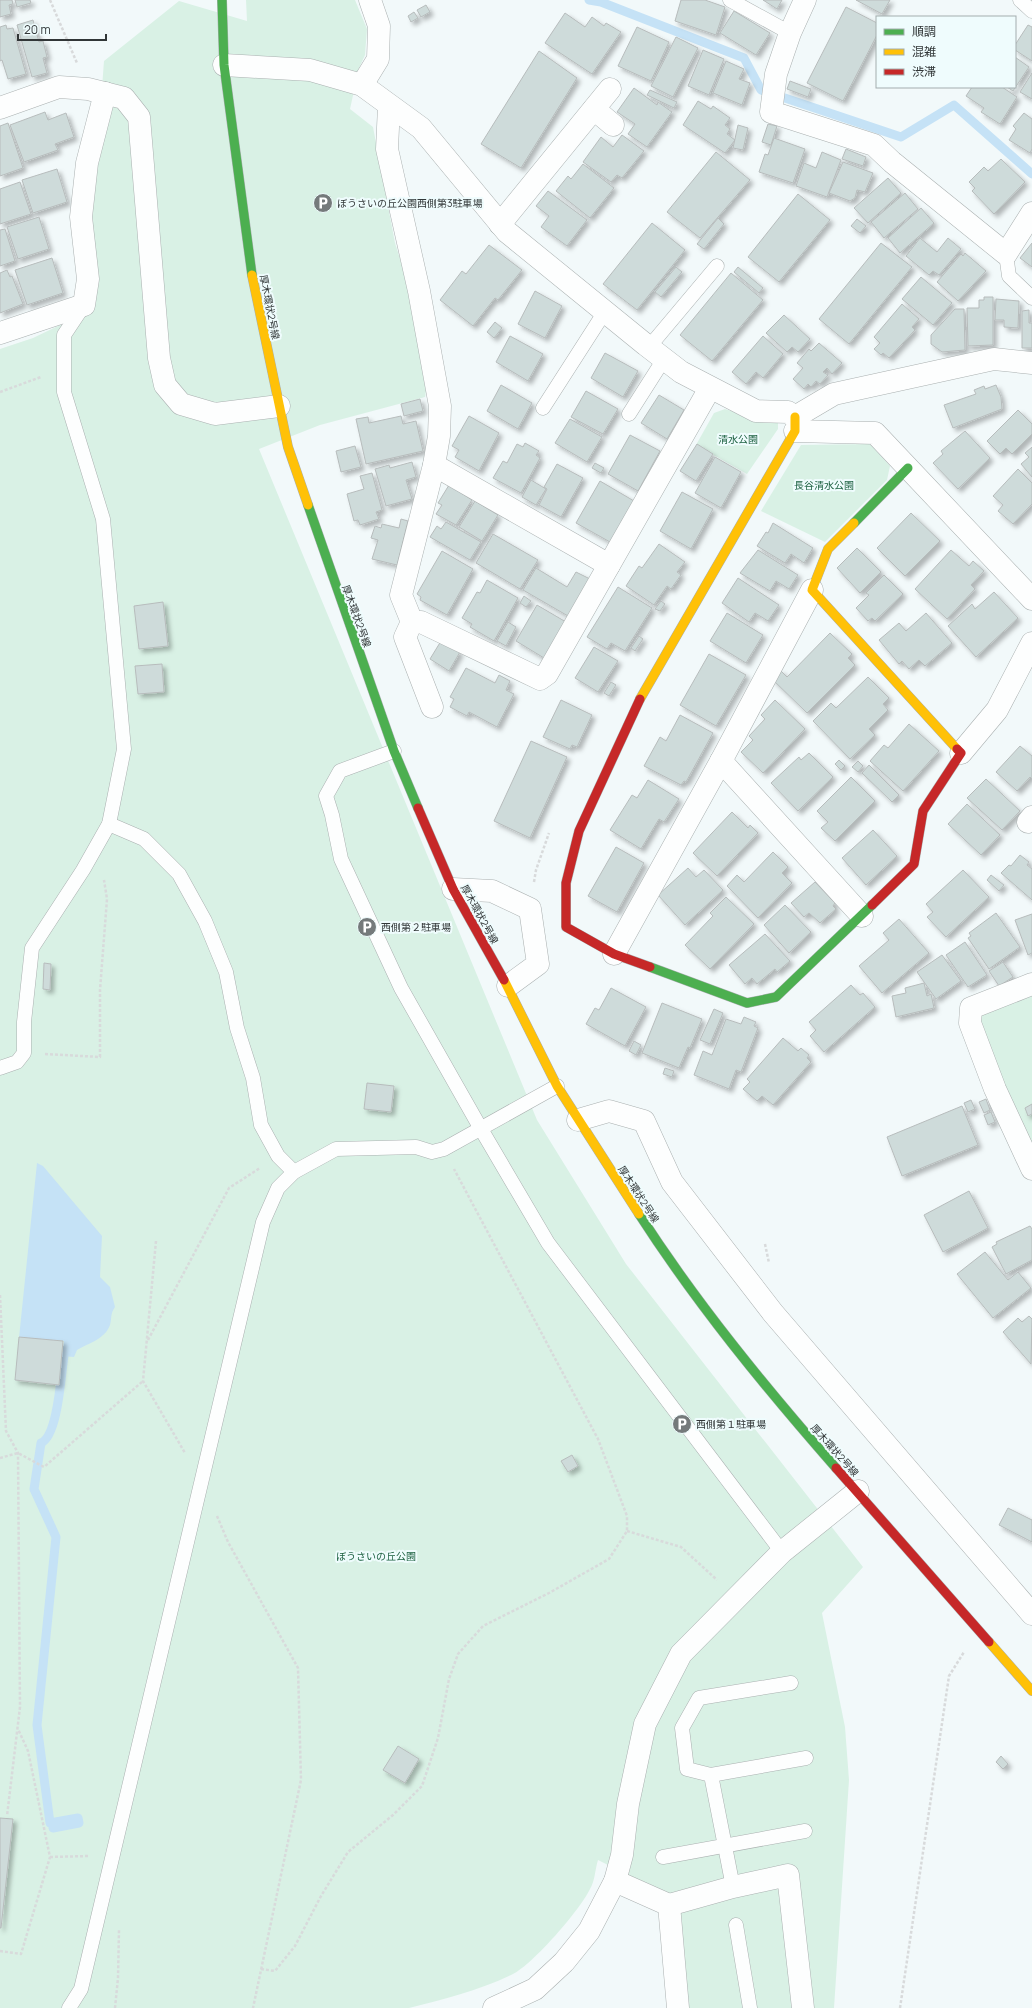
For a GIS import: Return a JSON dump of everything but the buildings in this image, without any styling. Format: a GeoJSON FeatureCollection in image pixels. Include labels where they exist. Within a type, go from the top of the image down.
{"type":"FeatureCollection","features":[{"type":"Feature","properties":{"kind":"street","name":"厚木環状2号線"},"geometry":{"type":"LineString","coordinates":[[222,0],[224,65],[254,290],[288,447],[333,580],[394,751],[453,889],[508,986],[557,1086],[648,1228],[714,1321],[772,1394],[858,1491],[977,1630],[1032,1691]]}},
{"type":"Feature","properties":{"kind":"street"},"geometry":{"type":"LineString","coordinates":[[362,85],[378,59],[379,26],[370,0]]}},
{"type":"Feature","properties":{"kind":"street"},"geometry":{"type":"LineString","coordinates":[[805,0],[790,33],[776,74],[771,112],[874,145],[892,162],[1006,254],[1032,213]]}},
{"type":"Feature","properties":{"kind":"street"},"geometry":{"type":"LineString","coordinates":[[224,65],[310,70],[362,85],[421,128],[507,232],[656,353],[681,372],[756,411],[788,412],[795,424]]}},
{"type":"Feature","properties":{"kind":"street"},"geometry":{"type":"LineString","coordinates":[[0,108],[59,87],[97,91],[124,98],[139,117],[159,358],[165,385],[181,404],[215,414],[279,406]]}},
{"type":"Feature","properties":{"kind":"street"},"geometry":{"type":"LineString","coordinates":[[500,224],[610,89]]}},
{"type":"Feature","properties":{"kind":"street"},"geometry":{"type":"LineString","coordinates":[[0,333],[84,305],[88,279],[81,217],[97,91]]}},
{"type":"Feature","properties":{"kind":"street"},"geometry":{"type":"LineString","coordinates":[[389,106],[387,149],[419,291],[440,406],[439,436],[434,465],[401,596],[412,622],[405,637],[432,707]]}},
{"type":"Feature","properties":{"kind":"street"},"geometry":{"type":"LineString","coordinates":[[594,109],[613,125]]}},
{"type":"Feature","properties":{"kind":"street"},"geometry":{"type":"LineString","coordinates":[[1032,363],[994,359],[834,394],[795,424],[632,712],[579,831],[566,884],[566,927],[614,954],[746,1004],[776,997],[862,916],[914,864],[923,811],[961,753],[997,710],[1032,643]]}},
{"type":"Feature","properties":{"kind":"street"},"geometry":{"type":"LineString","coordinates":[[412,622],[421,622],[540,679],[547,674],[710,388]]}},
{"type":"Feature","properties":{"kind":"street"},"geometry":{"type":"LineString","coordinates":[[795,424],[875,433],[1032,599]]}},
{"type":"Feature","properties":{"kind":"street"},"geometry":{"type":"LineString","coordinates":[[434,465],[609,565]]}},
{"type":"Feature","properties":{"kind":"street"},"geometry":{"type":"LineString","coordinates":[[614,954],[721,761],[812,590],[828,549],[908,468]]}},
{"type":"Feature","properties":{"kind":"street"},"geometry":{"type":"LineString","coordinates":[[812,590],[961,753]]}},
{"type":"Feature","properties":{"kind":"street"},"geometry":{"type":"LineString","coordinates":[[721,761],[862,916]]}},
{"type":"Feature","properties":{"kind":"street"},"geometry":{"type":"LineString","coordinates":[[453,889],[492,891],[530,909],[538,964],[508,986]]}},
{"type":"Feature","properties":{"kind":"street"},"geometry":{"type":"LineString","coordinates":[[1032,984],[971,1008],[970,1023],[995,1089],[1032,1169]]}},
{"type":"Feature","properties":{"kind":"street"},"geometry":{"type":"LineString","coordinates":[[578,1120],[609,1111],[644,1121],[672,1182],[774,1313],[1032,1614]]}},
{"type":"Feature","properties":{"kind":"street"},"geometry":{"type":"LineString","coordinates":[[494,2008],[535,1989],[564,1962],[589,1931],[615,1881],[622,1855],[628,1804],[645,1724],[681,1654],[782,1552],[858,1491]]}},
{"type":"Feature","properties":{"kind":"street"},"geometry":{"type":"LineString","coordinates":[[615,1881],[669,1905],[733,1887],[788,1875],[803,2008]]}},
{"type":"Feature","properties":{"kind":"street"},"geometry":{"type":"LineString","coordinates":[[669,1905],[678,2008]]}},
{"type":"Feature","properties":{"kind":"lane"},"geometry":{"type":"LineString","coordinates":[[730,0],[790,33]]}},
{"type":"Feature","properties":{"kind":"lane"},"geometry":{"type":"LineString","coordinates":[[1020,0],[1032,10]]}},
{"type":"Feature","properties":{"kind":"lane"},"geometry":{"type":"LineString","coordinates":[[1006,254],[1009,276],[1032,298]]}},
{"type":"Feature","properties":{"kind":"lane"},"geometry":{"type":"LineString","coordinates":[[630,414],[656,353],[716,266]]}},
{"type":"Feature","properties":{"kind":"lane"},"geometry":{"type":"LineString","coordinates":[[0,1068],[17,1062],[24,1053],[24,1022],[32,948],[98,846],[109,824],[124,750],[103,519],[64,392],[64,334],[84,305]]}},
{"type":"Feature","properties":{"kind":"lane"},"geometry":{"type":"LineString","coordinates":[[543,408],[604,312]]}},
{"type":"Feature","properties":{"kind":"lane"},"geometry":{"type":"LineString","coordinates":[[394,751],[340,771],[326,796],[332,815],[341,859],[401,988],[480,1129],[548,1243],[782,1552]]}},
{"type":"Feature","properties":{"kind":"lane"},"geometry":{"type":"LineString","coordinates":[[109,824],[144,839],[179,874],[205,922],[226,972],[237,1028],[253,1078],[261,1125],[278,1156],[294,1172]]}},
{"type":"Feature","properties":{"kind":"lane"},"geometry":{"type":"LineString","coordinates":[[69,2008],[81,1989],[263,1222],[278,1188],[294,1172],[336,1149],[416,1147],[432,1152],[444,1149],[557,1086]]}},
{"type":"Feature","properties":{"kind":"lane"},"geometry":{"type":"LineString","coordinates":[[791,1683],[699,1698],[682,1728],[687,1769],[711,1775],[806,1758]]}},
{"type":"Feature","properties":{"kind":"lane"},"geometry":{"type":"LineString","coordinates":[[711,1775],[733,1887]]}},
{"type":"Feature","properties":{"kind":"lane"},"geometry":{"type":"LineString","coordinates":[[663,1857],[805,1831]]}},
{"type":"Feature","properties":{"kind":"lane"},"geometry":{"type":"LineString","coordinates":[[736,1925],[750,2008]]}},
{"type":"Feature","properties":{"kind":"path"},"geometry":{"type":"LineString","coordinates":[[50,0],[97,91]]}},
{"type":"Feature","properties":{"kind":"path"},"geometry":{"type":"LineString","coordinates":[[0,392],[64,369]]}},
{"type":"Feature","properties":{"kind":"path"},"geometry":{"type":"LineString","coordinates":[[24,1053],[100,1057],[100,990],[107,899],[98,846]]}},
{"type":"Feature","properties":{"kind":"path"},"geometry":{"type":"LineString","coordinates":[[261,1969],[275,1971],[296,1946],[321,1896],[348,1852],[393,1816],[422,1786],[438,1738],[449,1679],[458,1654],[483,1626],[609,1559],[627,1531],[627,1516],[598,1439],[444,1149]]}},
{"type":"Feature","properties":{"kind":"path"},"geometry":{"type":"LineString","coordinates":[[147,1342],[229,1188],[278,1156]]}},
{"type":"Feature","properties":{"kind":"path"},"geometry":{"type":"LineString","coordinates":[[156,1241],[143,1382],[178,1443]]}},
{"type":"Feature","properties":{"kind":"path"},"geometry":{"type":"LineString","coordinates":[[0,1295],[6,1431],[18,1453],[20,1699],[18,1728],[7,1816]]}},
{"type":"Feature","properties":{"kind":"path"},"geometry":{"type":"LineString","coordinates":[[0,1458],[18,1453],[44,1467],[143,1382]]}},
{"type":"Feature","properties":{"kind":"path"},"geometry":{"type":"LineString","coordinates":[[202,1478],[228,1542],[298,1668],[301,1780],[253,2008]]}},
{"type":"Feature","properties":{"kind":"path"},"geometry":{"type":"LineString","coordinates":[[627,1531],[681,1547],[720,1582]]}},
{"type":"Feature","properties":{"kind":"path"},"geometry":{"type":"LineString","coordinates":[[900,2008],[949,1676],[977,1630]]}},
{"type":"Feature","properties":{"kind":"path"},"geometry":{"type":"LineString","coordinates":[[0,1951],[22,1954],[50,1857],[28,1751],[18,1728]]}},
{"type":"Feature","properties":{"kind":"path"},"geometry":{"type":"LineString","coordinates":[[50,1857],[113,1855]]}},
{"type":"Feature","properties":{"kind":"path"},"geometry":{"type":"LineString","coordinates":[[98,1913],[118,1919],[120,1936],[115,2008]]}},
{"type":"Feature","properties":{"kind":"green space","name":"ぼうさいの丘公園"},"geometry":{"type":"Polygon","coordinates":[[[246,0],[355,0],[367,29],[365,55],[359,68],[350,109],[373,127],[395,243],[410,290],[427,385],[425,397],[320,425],[259,449],[537,1120],[626,1264],[863,1567],[822,1613],[845,1727],[849,1780],[834,2008],[684,2008],[664,1893],[598,1860],[592,1886],[577,1910],[544,1948],[522,1968],[500,1980],[475,1989],[449,1998],[409,2008],[0,2008],[0,349],[33,338],[83,314],[88,220],[99,128],[104,61],[179,1],[247,21],[246,0]]]}},
{"type":"Feature","properties":{"kind":"green space","name":"清水公園"},"geometry":{"type":"Polygon","coordinates":[[[725,409],[757,419],[778,420],[778,429],[747,474],[696,445],[714,413],[725,409]]]}},
{"type":"Feature","properties":{"kind":"green space","name":"長谷清水公園"},"geometry":{"type":"Polygon","coordinates":[[[870,444],[890,466],[887,480],[825,542],[761,511],[801,445],[870,444]]]}},
{"type":"Feature","properties":{"kind":"green space"},"geometry":{"type":"Polygon","coordinates":[[[1032,993],[1032,1152],[978,1022],[982,1012],[1032,993]]]}},
{"type":"Feature","properties":{"kind":"water"},"geometry":{"type":"Polygon","coordinates":[[[37,1163],[43,1166],[102,1236],[100,1277],[110,1287],[115,1307],[113,1309],[108,1330],[101,1337],[77,1350],[74,1357],[62,1356],[64,1341],[19,1338],[37,1163]]]}},
{"type":"Feature","properties":{"kind":"waterway"},"geometry":{"type":"LineString","coordinates":[[589,0],[601,2],[744,58],[761,90],[901,137],[954,105],[1032,174]]}},
{"type":"Feature","properties":{"kind":"waterway"},"geometry":{"type":"LineString","coordinates":[[53,1828],[79,1823],[78,1818],[50,1823],[37,1725],[56,1537],[34,1489],[41,1443],[47,1438],[51,1429],[58,1404],[64,1356]]}},
{"type":"Feature","properties":{"kind":"traffic: fast"},"geometry":{"type":"LineString","coordinates":[[222,0],[224,65],[252,275]]}},
{"type":"Feature","properties":{"kind":"traffic: fast"},"geometry":{"type":"LineString","coordinates":[[854,523],[908,468]]}},
{"type":"Feature","properties":{"kind":"traffic: fast"},"geometry":{"type":"LineString","coordinates":[[308,505],[394,751],[418,808]]}},
{"type":"Feature","properties":{"kind":"traffic: fast"},"geometry":{"type":"LineString","coordinates":[[650,967],[747,1003],[776,997],[872,905]]}},
{"type":"Feature","properties":{"kind":"traffic: fast"},"geometry":{"type":"LineString","coordinates":[[639,1214],[708,1313],[783,1407],[836,1468]]}},
{"type":"Feature","properties":{"kind":"traffic: slow"},"geometry":{"type":"LineString","coordinates":[[252,275],[288,447],[308,505]]}},
{"type":"Feature","properties":{"kind":"traffic: slow"},"geometry":{"type":"LineString","coordinates":[[640,699],[795,431],[795,417]]}},
{"type":"Feature","properties":{"kind":"traffic: slow"},"geometry":{"type":"LineString","coordinates":[[854,523],[828,549],[812,590],[957,749]]}},
{"type":"Feature","properties":{"kind":"traffic: slow"},"geometry":{"type":"LineString","coordinates":[[504,980],[557,1086],[639,1214]]}},
{"type":"Feature","properties":{"kind":"traffic: slow"},"geometry":{"type":"LineString","coordinates":[[989,1642],[1032,1691]]}},
{"type":"Feature","properties":{"kind":"traffic: jam"},"geometry":{"type":"LineString","coordinates":[[640,699],[579,831],[566,883],[566,927],[614,954],[650,967]]}},
{"type":"Feature","properties":{"kind":"traffic: jam"},"geometry":{"type":"LineString","coordinates":[[872,905],[914,864],[923,811],[961,753],[957,749]]}},
{"type":"Feature","properties":{"kind":"traffic: jam"},"geometry":{"type":"LineString","coordinates":[[418,808],[453,889],[504,980]]}},
{"type":"Feature","properties":{"kind":"traffic: jam"},"geometry":{"type":"LineString","coordinates":[[836,1468],[989,1642]]}},
{"type":"Feature","properties":{"kind":"place","name":"ぼうさいの丘公園西側第3駐車場"},"geometry":{"type":"Point","coordinates":[323,203]}},
{"type":"Feature","properties":{"kind":"place","name":"西側第２駐車場"},"geometry":{"type":"Point","coordinates":[367,927]}},
{"type":"Feature","properties":{"kind":"place","name":"西側第１駐車場"},"geometry":{"type":"Point","coordinates":[682,1424]}}]}
